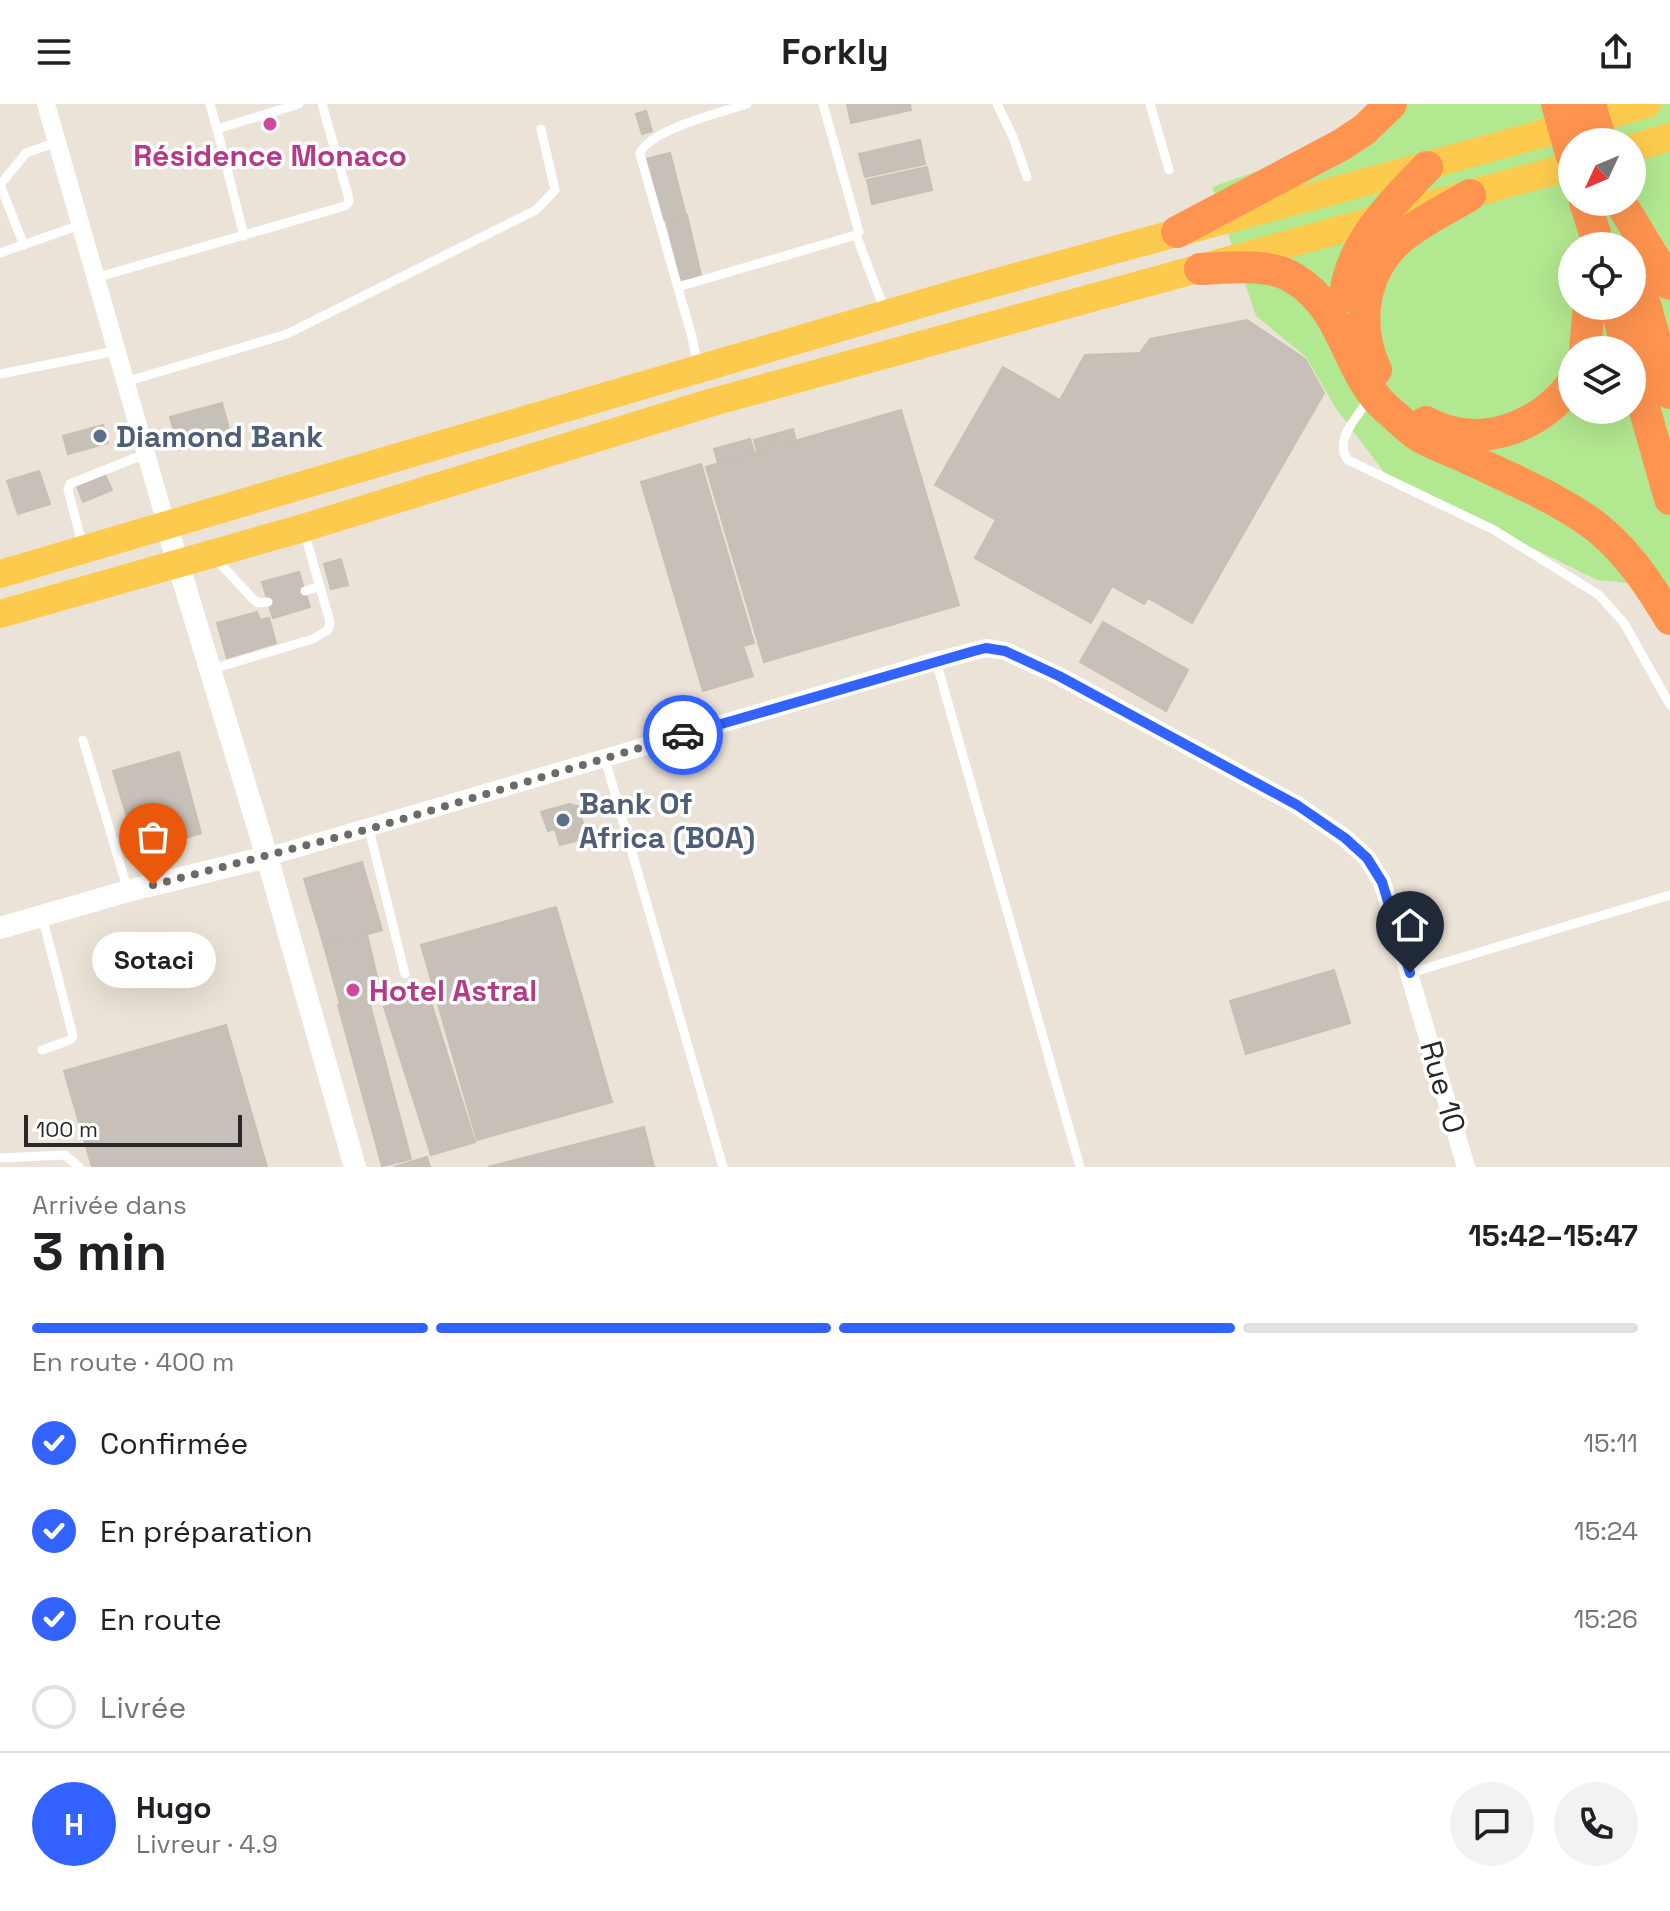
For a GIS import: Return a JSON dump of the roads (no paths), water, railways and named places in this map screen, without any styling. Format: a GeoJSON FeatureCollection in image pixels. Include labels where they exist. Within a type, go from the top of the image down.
{"type":"FeatureCollection","features":[{"type":"Feature","properties":{"kind":"highway"},"geometry":{"type":"LineString","coordinates":[[1177,232],[1328,153],[1364,130],[1391,104]]}},
{"type":"Feature","properties":{"kind":"highway"},"geometry":{"type":"LineString","coordinates":[[1557,104],[1564,128]]}},
{"type":"Feature","properties":{"kind":"highway"},"geometry":{"type":"LineString","coordinates":[[1590,104],[1597,128]]}},
{"type":"Feature","properties":{"kind":"highway"},"geometry":{"type":"LineString","coordinates":[[1348,347],[1344,308],[1346,289],[1361,246],[1398,195],[1427,167]]}},
{"type":"Feature","properties":{"kind":"highway"},"geometry":{"type":"LineString","coordinates":[[1470,195],[1401,238],[1372,274],[1364,310],[1368,353],[1391,397],[1430,425],[1474,435],[1511,429],[1547,411],[1558,399]]}},
{"type":"Feature","properties":{"kind":"highway"},"geometry":{"type":"LineString","coordinates":[[1628,216],[1670,284]]}},
{"type":"Feature","properties":{"kind":"highway"},"geometry":{"type":"LineString","coordinates":[[1200,269],[1274,270],[1293,277],[1308,288],[1330,311],[1355,366],[1372,394],[1418,435],[1538,492],[1585,519],[1634,564],[1670,619]]}},
{"type":"Feature","properties":{"kind":"highway"},"geometry":{"type":"LineString","coordinates":[[1646,308],[1670,393]]}},
{"type":"Feature","properties":{"kind":"highway"},"geometry":{"type":"LineString","coordinates":[[1646,414],[1670,499]]}},
{"type":"Feature","properties":{"kind":"main road"},"geometry":{"type":"LineString","coordinates":[[0,574],[167,527],[698,367],[1644,105]]}},
{"type":"Feature","properties":{"kind":"main road"},"geometry":{"type":"LineString","coordinates":[[0,614],[303,528],[713,402],[1558,170]]}},
{"type":"Feature","properties":{"kind":"street"},"geometry":{"type":"LineString","coordinates":[[46,104],[156,493],[267,857],[355,1167]]}},
{"type":"Feature","properties":{"kind":"street"},"geometry":{"type":"LineString","coordinates":[[156,493],[177,511],[200,517]]}},
{"type":"Feature","properties":{"kind":"street","name":"Rue 10"},"geometry":{"type":"LineString","coordinates":[[267,857],[936,661],[986,648],[1005,651],[1059,676],[1297,805],[1345,838],[1367,858],[1382,882],[1466,1167]]}},
{"type":"Feature","properties":{"kind":"street"},"geometry":{"type":"LineString","coordinates":[[0,928],[128,891],[267,857]]}},
{"type":"Feature","properties":{"kind":"lane"},"geometry":{"type":"LineString","coordinates":[[210,104],[244,236]]}},
{"type":"Feature","properties":{"kind":"lane"},"geometry":{"type":"LineString","coordinates":[[217,129],[299,104]]}},
{"type":"Feature","properties":{"kind":"lane"},"geometry":{"type":"LineString","coordinates":[[95,278],[338,209],[349,202],[322,104]]}},
{"type":"Feature","properties":{"kind":"lane"},"geometry":{"type":"LineString","coordinates":[[698,367],[640,154],[642,148],[671,130],[747,104]]}},
{"type":"Feature","properties":{"kind":"lane"},"geometry":{"type":"LineString","coordinates":[[678,287],[859,232],[859,223],[823,104]]}},
{"type":"Feature","properties":{"kind":"lane"},"geometry":{"type":"LineString","coordinates":[[997,104],[1027,177]]}},
{"type":"Feature","properties":{"kind":"lane"},"geometry":{"type":"LineString","coordinates":[[1150,104],[1169,170]]}},
{"type":"Feature","properties":{"kind":"lane"},"geometry":{"type":"LineString","coordinates":[[125,382],[287,334],[536,210],[555,190],[541,129]]}},
{"type":"Feature","properties":{"kind":"lane"},"geometry":{"type":"LineString","coordinates":[[24,245],[0,185],[26,153],[57,142]]}},
{"type":"Feature","properties":{"kind":"lane"},"geometry":{"type":"LineString","coordinates":[[0,253],[80,225]]}},
{"type":"Feature","properties":{"kind":"lane"},"geometry":{"type":"LineString","coordinates":[[856,235],[886,314]]}},
{"type":"Feature","properties":{"kind":"lane"},"geometry":{"type":"LineString","coordinates":[[0,374],[116,351]]}},
{"type":"Feature","properties":{"kind":"lane"},"geometry":{"type":"LineString","coordinates":[[1372,394],[1342,441],[1342,452],[1348,460],[1494,530],[1599,595],[1624,623],[1670,705]]}},
{"type":"Feature","properties":{"kind":"lane"},"geometry":{"type":"LineString","coordinates":[[84,551],[68,490],[70,484],[145,454]]}},
{"type":"Feature","properties":{"kind":"lane"},"geometry":{"type":"LineString","coordinates":[[209,670],[321,636],[328,630],[330,622],[303,528]]}},
{"type":"Feature","properties":{"kind":"lane"},"geometry":{"type":"LineString","coordinates":[[211,554],[253,599],[258,603],[268,602]]}},
{"type":"Feature","properties":{"kind":"lane"},"geometry":{"type":"LineString","coordinates":[[305,591],[320,586]]}},
{"type":"Feature","properties":{"kind":"lane"},"geometry":{"type":"LineString","coordinates":[[936,661],[1080,1167]]}},
{"type":"Feature","properties":{"kind":"lane"},"geometry":{"type":"LineString","coordinates":[[83,740],[128,891]]}},
{"type":"Feature","properties":{"kind":"lane"},"geometry":{"type":"LineString","coordinates":[[605,759],[723,1167]]}},
{"type":"Feature","properties":{"kind":"lane"},"geometry":{"type":"LineString","coordinates":[[369,829],[405,974]]}},
{"type":"Feature","properties":{"kind":"lane"},"geometry":{"type":"LineString","coordinates":[[1410,973],[1670,895]]}},
{"type":"Feature","properties":{"kind":"lane"},"geometry":{"type":"LineString","coordinates":[[42,916],[73,1036],[70,1040],[42,1050]]}},
{"type":"Feature","properties":{"kind":"lane"},"geometry":{"type":"LineString","coordinates":[[0,1158],[65,1155],[79,1167]]}},
{"type":"Feature","properties":{"kind":"place","name":"Résidence Monaco"},"geometry":{"type":"Point","coordinates":[270,124]}},
{"type":"Feature","properties":{"kind":"place","name":"Diamond Bank"},"geometry":{"type":"Point","coordinates":[100,436]}},
{"type":"Feature","properties":{"kind":"place","name":"Bank Of Africa (BOA)"},"geometry":{"type":"Point","coordinates":[563,820]}},
{"type":"Feature","properties":{"kind":"place","name":"Sotaci"},"geometry":{"type":"Point","coordinates":[153,885]}},
{"type":"Feature","properties":{"kind":"place","name":"Hotel Astral"},"geometry":{"type":"Point","coordinates":[353,990]}}]}
